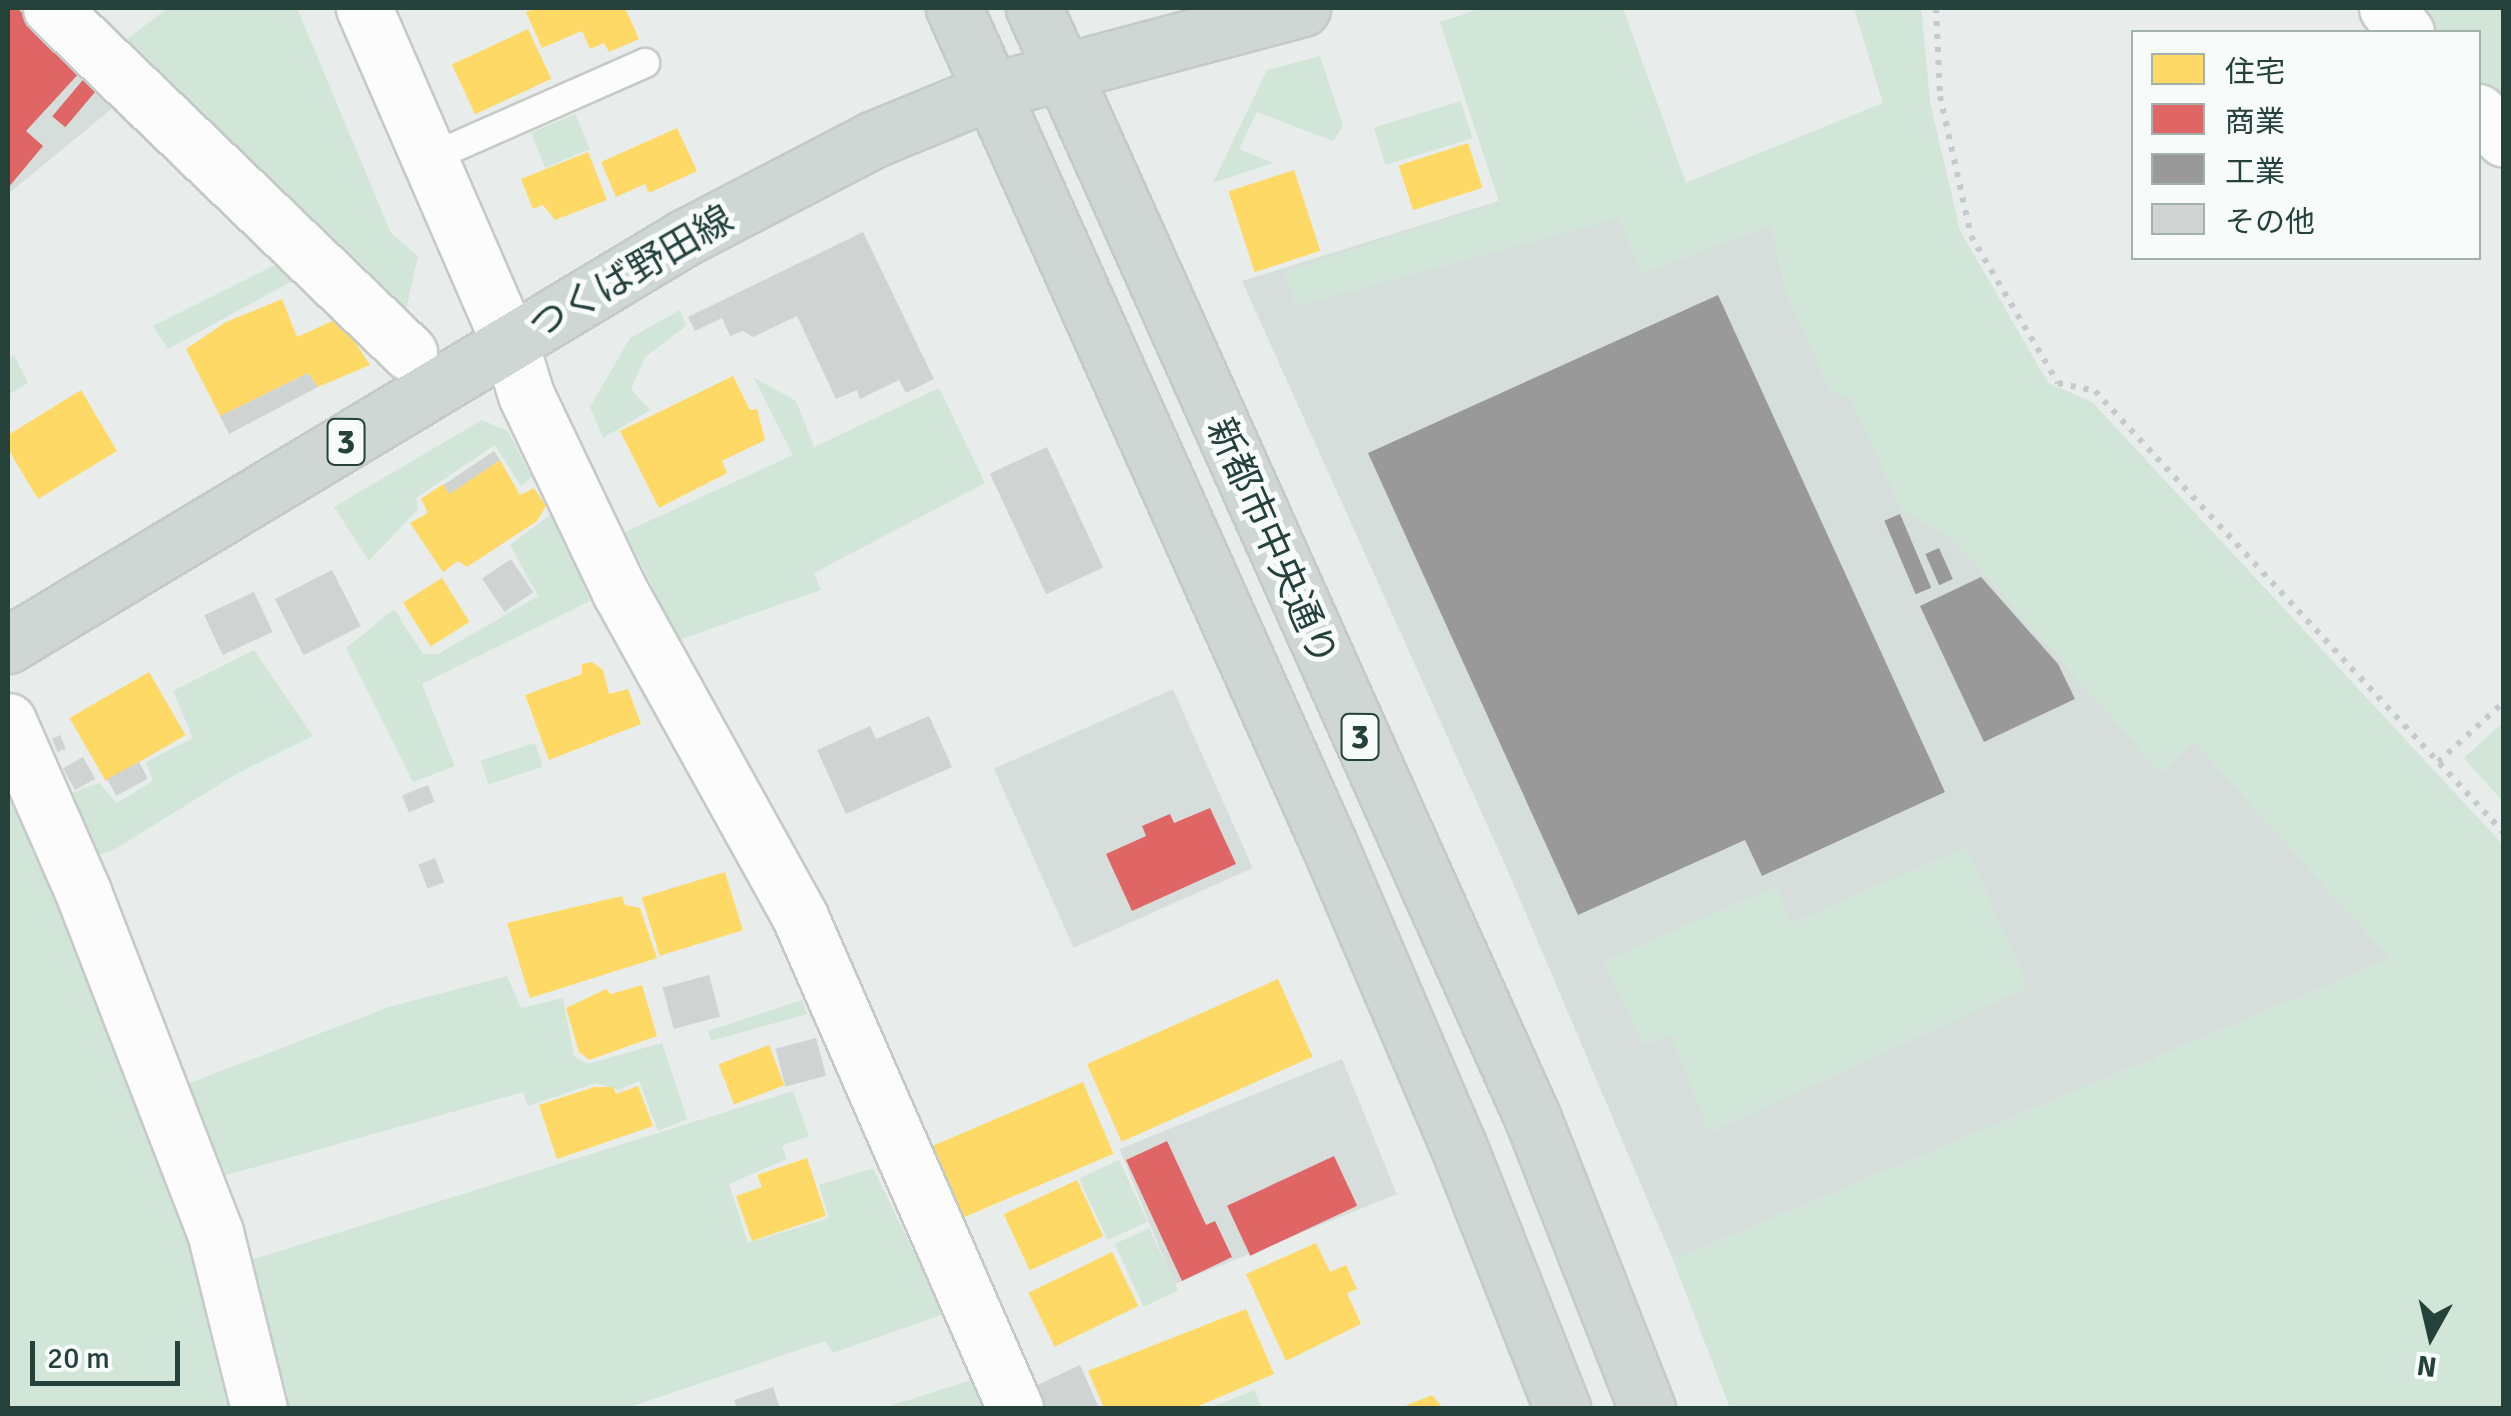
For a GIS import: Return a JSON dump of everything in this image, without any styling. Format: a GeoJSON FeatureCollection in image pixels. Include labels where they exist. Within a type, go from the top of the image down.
{"type":"FeatureCollection","features":[{"type":"Feature","properties":{"kind":"main road","name":"新都市中央通り"},"geometry":{"type":"LineString","coordinates":[[954,8],[1328,842],[1562,1408]]}},
{"type":"Feature","properties":{"kind":"main road","name":"新都市中央通り"},"geometry":{"type":"LineString","coordinates":[[1034,8],[1533,1119],[1647,1408]]}},
{"type":"Feature","properties":{"kind":"main road","name":"つくば野田線"},"geometry":{"type":"LineString","coordinates":[[8,645],[701,229],[874,138],[991,91],[1302,8]]}},
{"type":"Feature","properties":{"kind":"street"},"geometry":{"type":"LineString","coordinates":[[52,8],[409,353]]}},
{"type":"Feature","properties":{"kind":"street"},"geometry":{"type":"LineString","coordinates":[[364,8],[432,157],[510,343],[526,394],[620,592],[800,918],[1014,1408]]}},
{"type":"Feature","properties":{"kind":"street"},"geometry":{"type":"LineString","coordinates":[[2386,8],[2404,30]]}},
{"type":"Feature","properties":{"kind":"street"},"geometry":{"type":"LineString","coordinates":[[2481,115],[2504,139]]}},
{"type":"Feature","properties":{"kind":"street"},"geometry":{"type":"LineString","coordinates":[[8,721],[83,892],[215,1232],[259,1408]]}},
{"type":"Feature","properties":{"kind":"lane"},"geometry":{"type":"LineString","coordinates":[[432,157],[645,64]]}},
{"type":"Feature","properties":{"kind":"path"},"geometry":{"type":"LineString","coordinates":[[1936,8],[1940,96],[1970,236],[2058,383],[2095,391],[2504,833]]}},
{"type":"Feature","properties":{"kind":"path"},"geometry":{"type":"LineString","coordinates":[[2438,762],[2504,702]]}},
{"type":"Feature","properties":{"kind":"shaded area"},"geometry":{"type":"Polygon","coordinates":[[[8,8],[30,8],[114,107],[8,194],[8,8]]]}},
{"type":"Feature","properties":{"kind":"shaded area"},"geometry":{"type":"Polygon","coordinates":[[[1854,8],[1921,8],[1930,103],[1960,231],[2048,383],[2092,402],[2503,845],[2390,959],[1673,1260],[1507,869],[1242,281],[1672,147],[1686,183],[1883,103],[1854,8]]]}},
{"type":"Feature","properties":{"kind":"shaded area"},"geometry":{"type":"Polygon","coordinates":[[[1173,689],[1253,868],[1074,948],[994,769],[1173,689]]]}},
{"type":"Feature","properties":{"kind":"shaded area"},"geometry":{"type":"Polygon","coordinates":[[[1342,1059],[1397,1194],[1174,1284],[1119,1149],[1342,1059]]]}},
{"type":"Feature","properties":{"kind":"green space"},"geometry":{"type":"Polygon","coordinates":[[[168,8],[297,8],[391,233],[418,256],[403,324],[123,42],[168,8]]]}},
{"type":"Feature","properties":{"kind":"green space"},"geometry":{"type":"Polygon","coordinates":[[[1482,8],[1623,8],[1686,183],[1883,103],[1854,8],[1921,8],[1930,103],[1960,231],[2048,383],[2092,402],[2503,845],[2503,1408],[1730,1408],[1673,1260],[2390,959],[2194,742],[2161,773],[1953,540],[1902,510],[1850,399],[1830,391],[1784,288],[1771,226],[1642,273],[1619,218],[1296,306],[1285,272],[1499,202],[1440,22],[1482,8]]]}},
{"type":"Feature","properties":{"kind":"green space"},"geometry":{"type":"Polygon","coordinates":[[[2410,8],[2503,8],[2503,111],[2481,86],[2481,30],[2430,30],[2410,8]]]}},
{"type":"Feature","properties":{"kind":"green space"},"geometry":{"type":"Polygon","coordinates":[[[1320,56],[1343,126],[1333,141],[1257,112],[1239,149],[1273,163],[1213,183],[1267,70],[1320,56]]]}},
{"type":"Feature","properties":{"kind":"green space"},"geometry":{"type":"Polygon","coordinates":[[[1461,101],[1472,138],[1385,165],[1374,128],[1461,101]]]}},
{"type":"Feature","properties":{"kind":"green space"},"geometry":{"type":"Polygon","coordinates":[[[575,114],[590,149],[546,168],[531,133],[575,114]]]}},
{"type":"Feature","properties":{"kind":"green space"},"geometry":{"type":"Polygon","coordinates":[[[287,259],[303,275],[168,349],[153,326],[287,259]]]}},
{"type":"Feature","properties":{"kind":"green space"},"geometry":{"type":"Polygon","coordinates":[[[680,310],[686,326],[645,357],[631,389],[650,410],[603,438],[590,407],[630,338],[680,310]]]}},
{"type":"Feature","properties":{"kind":"green space"},"geometry":{"type":"Polygon","coordinates":[[[14,355],[28,383],[8,395],[8,359],[14,355]]]}},
{"type":"Feature","properties":{"kind":"green space"},"geometry":{"type":"Polygon","coordinates":[[[753,377],[796,401],[814,447],[939,388],[985,483],[814,573],[821,590],[679,640],[625,532],[793,455],[753,377]]]}},
{"type":"Feature","properties":{"kind":"green space"},"geometry":{"type":"Polygon","coordinates":[[[482,420],[508,431],[532,477],[521,486],[495,445],[416,498],[418,509],[369,561],[334,507],[482,420]]]}},
{"type":"Feature","properties":{"kind":"green space"},"geometry":{"type":"Polygon","coordinates":[[[554,512],[590,601],[422,684],[455,766],[413,782],[346,648],[394,609],[423,654],[438,654],[538,596],[510,545],[554,512]]]}},
{"type":"Feature","properties":{"kind":"green space"},"geometry":{"type":"Polygon","coordinates":[[[254,650],[313,736],[238,773],[112,851],[90,857],[61,797],[99,783],[117,803],[153,781],[146,762],[193,738],[173,691],[254,650]]]}},
{"type":"Feature","properties":{"kind":"green space"},"geometry":{"type":"Polygon","coordinates":[[[2503,722],[2503,802],[2464,758],[2503,722]]]}},
{"type":"Feature","properties":{"kind":"green space"},"geometry":{"type":"Polygon","coordinates":[[[535,743],[543,767],[489,784],[481,761],[535,743]]]}},
{"type":"Feature","properties":{"kind":"green space"},"geometry":{"type":"Polygon","coordinates":[[[8,778],[184,1226],[231,1408],[8,1408],[8,778]]]}},
{"type":"Feature","properties":{"kind":"green space"},"geometry":{"type":"Polygon","coordinates":[[[1966,847],[2028,987],[1709,1133],[1671,1035],[1643,1046],[1604,961],[1777,886],[1791,923],[1966,847]]]}},
{"type":"Feature","properties":{"kind":"green space"},"geometry":{"type":"Polygon","coordinates":[[[507,976],[521,1008],[563,998],[574,1056],[587,1064],[662,1043],[687,1119],[658,1131],[639,1081],[619,1090],[595,1083],[528,1106],[523,1093],[538,1088],[216,1178],[187,1084],[389,1007],[507,976]]]}},
{"type":"Feature","properties":{"kind":"green space"},"geometry":{"type":"Polygon","coordinates":[[[802,1000],[807,1014],[711,1041],[708,1031],[802,1000]]]}},
{"type":"Feature","properties":{"kind":"green space"},"geometry":{"type":"Polygon","coordinates":[[[793,1091],[809,1136],[782,1146],[787,1159],[729,1184],[748,1243],[829,1218],[819,1185],[873,1168],[944,1314],[833,1353],[825,1341],[627,1408],[280,1408],[241,1263],[793,1091]]]}},
{"type":"Feature","properties":{"kind":"green space"},"geometry":{"type":"Polygon","coordinates":[[[1119,1160],[1148,1222],[1108,1240],[1079,1179],[1119,1160]]]}},
{"type":"Feature","properties":{"kind":"green space"},"geometry":{"type":"Polygon","coordinates":[[[1149,1228],[1178,1291],[1144,1307],[1115,1244],[1149,1228]]]}},
{"type":"Feature","properties":{"kind":"green space"},"geometry":{"type":"Polygon","coordinates":[[[974,1379],[987,1408],[883,1408],[974,1379]]]}},
{"type":"Feature","properties":{"kind":"green space"},"geometry":{"type":"Polygon","coordinates":[[[1254,1390],[1262,1408],[1210,1408],[1254,1390]]]}},
{"type":"Feature","properties":{"kind":"building: 住宅"},"geometry":{"type":"Polygon","coordinates":[[[537,8],[625,8],[639,39],[609,52],[604,43],[590,49],[582,31],[542,48],[526,12],[537,8]]]}},
{"type":"Feature","properties":{"kind":"building: 住宅"},"geometry":{"type":"Polygon","coordinates":[[[528,29],[551,79],[475,114],[452,64],[528,29]]]}},
{"type":"Feature","properties":{"kind":"building: 住宅"},"geometry":{"type":"Polygon","coordinates":[[[677,128],[697,171],[649,193],[645,184],[616,197],[601,162],[677,128]]]}},
{"type":"Feature","properties":{"kind":"building: 住宅"},"geometry":{"type":"Polygon","coordinates":[[[1468,143],[1483,188],[1413,210],[1399,166],[1468,143]]]}},
{"type":"Feature","properties":{"kind":"building: 住宅"},"geometry":{"type":"Polygon","coordinates":[[[588,152],[607,200],[555,220],[543,205],[533,209],[521,179],[588,152]]]}},
{"type":"Feature","properties":{"kind":"building: 住宅"},"geometry":{"type":"Polygon","coordinates":[[[1294,170],[1320,251],[1255,272],[1228,191],[1294,170]]]}},
{"type":"Feature","properties":{"kind":"building: 住宅"},"geometry":{"type":"Polygon","coordinates":[[[282,299],[297,337],[339,318],[370,365],[318,387],[308,373],[220,416],[186,349],[226,322],[282,299]]]}},
{"type":"Feature","properties":{"kind":"building: 住宅"},"geometry":{"type":"Polygon","coordinates":[[[733,376],[750,410],[757,409],[765,440],[722,461],[727,473],[659,508],[620,431],[733,376]]]}},
{"type":"Feature","properties":{"kind":"building: 住宅"},"geometry":{"type":"Polygon","coordinates":[[[81,390],[117,451],[38,499],[8,449],[8,435],[81,390]]]}},
{"type":"Feature","properties":{"kind":"building: 住宅"},"geometry":{"type":"Polygon","coordinates":[[[500,460],[520,495],[534,488],[546,506],[537,521],[467,567],[458,561],[443,572],[410,523],[428,513],[421,499],[443,484],[450,492],[500,460]]]}},
{"type":"Feature","properties":{"kind":"building: 住宅"},"geometry":{"type":"Polygon","coordinates":[[[442,578],[470,622],[431,646],[403,602],[442,578]]]}},
{"type":"Feature","properties":{"kind":"building: 住宅"},"geometry":{"type":"Polygon","coordinates":[[[592,662],[603,670],[609,694],[628,689],[641,724],[549,760],[525,695],[582,674],[582,664],[592,662]]]}},
{"type":"Feature","properties":{"kind":"building: 住宅"},"geometry":{"type":"Polygon","coordinates":[[[149,672],[186,735],[106,781],[69,718],[149,672]]]}},
{"type":"Feature","properties":{"kind":"building: 住宅"},"geometry":{"type":"Polygon","coordinates":[[[725,872],[743,930],[660,956],[642,897],[725,872]]]}},
{"type":"Feature","properties":{"kind":"building: 住宅"},"geometry":{"type":"Polygon","coordinates":[[[622,896],[625,905],[640,908],[657,958],[530,998],[507,923],[622,896]]]}},
{"type":"Feature","properties":{"kind":"building: 住宅"},"geometry":{"type":"Polygon","coordinates":[[[1278,979],[1313,1057],[1122,1142],[1087,1064],[1278,979]]]}},
{"type":"Feature","properties":{"kind":"building: 住宅"},"geometry":{"type":"Polygon","coordinates":[[[642,985],[657,1036],[589,1060],[579,1052],[566,1008],[606,989],[611,994],[642,985]]]}},
{"type":"Feature","properties":{"kind":"building: 住宅"},"geometry":{"type":"Polygon","coordinates":[[[769,1045],[784,1085],[734,1104],[719,1064],[769,1045]]]}},
{"type":"Feature","properties":{"kind":"building: 住宅"},"geometry":{"type":"Polygon","coordinates":[[[1083,1082],[1113,1154],[957,1220],[927,1148],[1083,1082]]]}},
{"type":"Feature","properties":{"kind":"building: 住宅"},"geometry":{"type":"Polygon","coordinates":[[[638,1086],[653,1126],[557,1159],[539,1105],[594,1087],[613,1087],[616,1094],[638,1086]]]}},
{"type":"Feature","properties":{"kind":"building: 住宅"},"geometry":{"type":"Polygon","coordinates":[[[807,1158],[826,1216],[752,1241],[736,1196],[762,1187],[757,1175],[807,1158]]]}},
{"type":"Feature","properties":{"kind":"building: 住宅"},"geometry":{"type":"Polygon","coordinates":[[[1077,1180],[1103,1236],[1030,1270],[1004,1214],[1077,1180]]]}},
{"type":"Feature","properties":{"kind":"building: 住宅"},"geometry":{"type":"Polygon","coordinates":[[[1316,1243],[1330,1272],[1346,1265],[1357,1289],[1347,1293],[1361,1324],[1286,1361],[1246,1274],[1316,1243]]]}},
{"type":"Feature","properties":{"kind":"building: 住宅"},"geometry":{"type":"Polygon","coordinates":[[[1112,1252],[1138,1306],[1055,1347],[1028,1293],[1112,1252]]]}},
{"type":"Feature","properties":{"kind":"building: 住宅"},"geometry":{"type":"Polygon","coordinates":[[[1246,1309],[1274,1374],[1194,1408],[1104,1408],[1088,1371],[1246,1309]]]}},
{"type":"Feature","properties":{"kind":"building: 住宅"},"geometry":{"type":"Polygon","coordinates":[[[1432,1395],[1443,1408],[1400,1408],[1432,1395]]]}},
{"type":"Feature","properties":{"kind":"building: 商業"},"geometry":{"type":"Polygon","coordinates":[[[8,8],[17,8],[83,69],[26,131],[43,146],[8,188],[8,8]]]}},
{"type":"Feature","properties":{"kind":"building: 商業"},"geometry":{"type":"Polygon","coordinates":[[[87,75],[100,86],[65,127],[52,116],[87,75]]]}},
{"type":"Feature","properties":{"kind":"building: 商業"},"geometry":{"type":"Polygon","coordinates":[[[1210,808],[1236,864],[1132,911],[1106,854],[1146,836],[1142,826],[1170,814],[1174,823],[1210,808]]]}},
{"type":"Feature","properties":{"kind":"building: 商業"},"geometry":{"type":"Polygon","coordinates":[[[1167,1141],[1206,1225],[1215,1221],[1232,1257],[1182,1281],[1126,1160],[1167,1141]]]}},
{"type":"Feature","properties":{"kind":"building: 商業"},"geometry":{"type":"Polygon","coordinates":[[[1334,1156],[1357,1206],[1250,1256],[1227,1206],[1334,1156]]]}},
{"type":"Feature","properties":{"kind":"building: 工業"},"geometry":{"type":"Polygon","coordinates":[[[1718,295],[1945,792],[1762,876],[1745,840],[1578,915],[1368,453],[1718,295]]]}},
{"type":"Feature","properties":{"kind":"building: 工業"},"geometry":{"type":"Polygon","coordinates":[[[1900,514],[1931,588],[1916,594],[1884,521],[1900,514]]]}},
{"type":"Feature","properties":{"kind":"building: 工業"},"geometry":{"type":"Polygon","coordinates":[[[1939,548],[1953,579],[1939,585],[1925,554],[1939,548]]]}},
{"type":"Feature","properties":{"kind":"building: 工業"},"geometry":{"type":"Polygon","coordinates":[[[1981,577],[2058,664],[2075,699],[1984,742],[1920,606],[1981,577]]]}},
{"type":"Feature","properties":{"kind":"building: その他"},"geometry":{"type":"Polygon","coordinates":[[[863,232],[934,379],[906,393],[899,380],[860,399],[857,390],[836,399],[797,316],[753,337],[743,331],[730,336],[722,318],[695,331],[688,317],[863,232]]]}},
{"type":"Feature","properties":{"kind":"building: その他"},"geometry":{"type":"Polygon","coordinates":[[[308,373],[318,387],[229,434],[220,416],[308,373]]]}},
{"type":"Feature","properties":{"kind":"building: その他"},"geometry":{"type":"Polygon","coordinates":[[[1047,447],[1103,568],[1046,594],[990,474],[1047,447]]]}},
{"type":"Feature","properties":{"kind":"building: その他"},"geometry":{"type":"Polygon","coordinates":[[[494,451],[500,460],[450,494],[443,485],[494,451]]]}},
{"type":"Feature","properties":{"kind":"building: その他"},"geometry":{"type":"Polygon","coordinates":[[[511,559],[533,592],[504,612],[482,579],[511,559]]]}},
{"type":"Feature","properties":{"kind":"building: その他"},"geometry":{"type":"Polygon","coordinates":[[[332,570],[361,626],[304,655],[275,599],[332,570]]]}},
{"type":"Feature","properties":{"kind":"building: その他"},"geometry":{"type":"Polygon","coordinates":[[[254,592],[273,632],[223,655],[204,615],[254,592]]]}},
{"type":"Feature","properties":{"kind":"building: その他"},"geometry":{"type":"Polygon","coordinates":[[[929,716],[952,767],[846,814],[817,750],[870,726],[876,739],[929,716]]]}},
{"type":"Feature","properties":{"kind":"building: その他"},"geometry":{"type":"Polygon","coordinates":[[[60,735],[66,749],[58,752],[52,739],[60,735]]]}},
{"type":"Feature","properties":{"kind":"building: その他"},"geometry":{"type":"Polygon","coordinates":[[[83,757],[95,779],[75,790],[63,768],[83,757]]]}},
{"type":"Feature","properties":{"kind":"building: その他"},"geometry":{"type":"Polygon","coordinates":[[[139,762],[148,779],[116,796],[107,779],[139,762]]]}},
{"type":"Feature","properties":{"kind":"building: その他"},"geometry":{"type":"Polygon","coordinates":[[[428,785],[435,802],[409,812],[402,795],[428,785]]]}},
{"type":"Feature","properties":{"kind":"building: その他"},"geometry":{"type":"Polygon","coordinates":[[[435,858],[444,882],[428,889],[418,864],[435,858]]]}},
{"type":"Feature","properties":{"kind":"building: その他"},"geometry":{"type":"Polygon","coordinates":[[[709,975],[720,1017],[674,1029],[663,987],[709,975]]]}},
{"type":"Feature","properties":{"kind":"building: その他"},"geometry":{"type":"Polygon","coordinates":[[[816,1038],[826,1076],[786,1087],[775,1049],[816,1038]]]}},
{"type":"Feature","properties":{"kind":"building: その他"},"geometry":{"type":"Polygon","coordinates":[[[1080,1365],[1099,1408],[1040,1408],[1031,1388],[1080,1365]]]}},
{"type":"Feature","properties":{"kind":"building: その他"},"geometry":{"type":"Polygon","coordinates":[[[773,1387],[780,1408],[737,1408],[734,1400],[773,1387]]]}}]}
